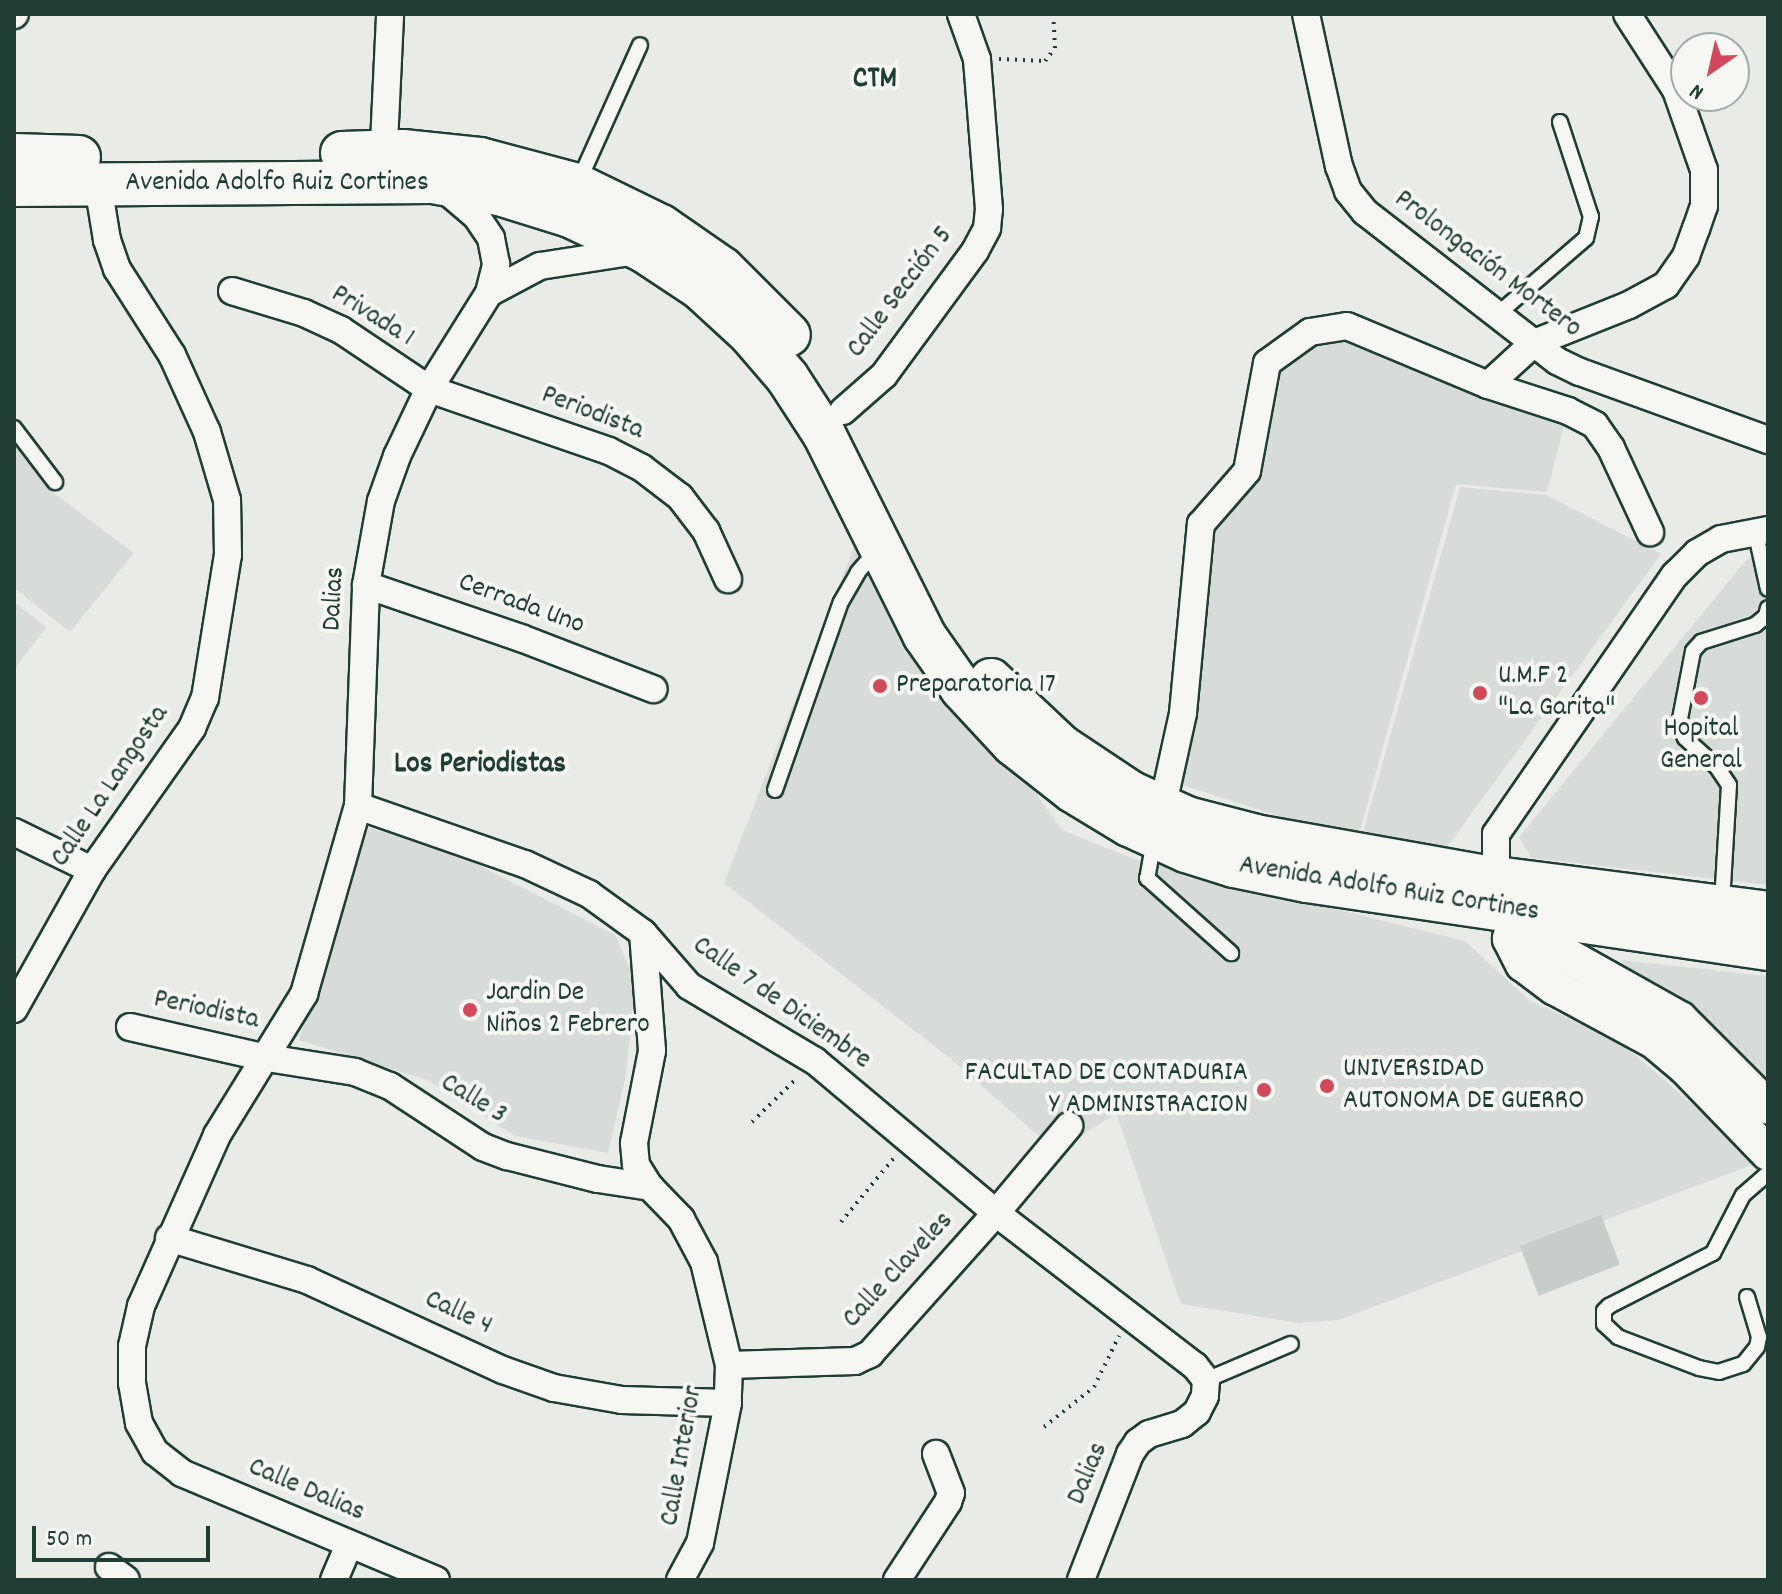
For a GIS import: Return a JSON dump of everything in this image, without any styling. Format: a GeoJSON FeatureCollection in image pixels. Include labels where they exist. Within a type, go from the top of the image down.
{"type":"FeatureCollection","features":[{"type":"Feature","properties":{"kind":"main road","name":"Avenida Adolfo Ruiz Cortines"},"geometry":{"type":"LineString","coordinates":[[14,155],[383,166],[433,182],[499,194],[570,216],[644,251],[700,288],[750,334],[787,377],[824,434],[924,635],[962,689],[1013,744],[1073,791],[1159,822],[1234,866],[1307,881],[1721,907],[1768,913]]}},
{"type":"Feature","properties":{"kind":"main road","name":"Avenida Adolfo Ruiz Cortines"},"geometry":{"type":"LineString","coordinates":[[14,185],[98,185],[480,159],[577,185],[661,226],[723,269],[774,317],[819,373],[843,411],[929,592],[968,652],[1005,697],[1061,746],[1130,792],[1159,822]]}},
{"type":"Feature","properties":{"kind":"main road","name":"Avenida Adolfo Ruiz Cortines"},"geometry":{"type":"LineString","coordinates":[[1507,895],[1768,949]]}},
{"type":"Feature","properties":{"kind":"street"},"geometry":{"type":"LineString","coordinates":[[383,166],[390,14]]}},
{"type":"Feature","properties":{"kind":"street","name":"Calle Sección 5"},"geometry":{"type":"LineString","coordinates":[[843,411],[884,375],[975,251],[987,228],[989,209],[977,59],[961,14]]}},
{"type":"Feature","properties":{"kind":"street","name":"Prolongación Mortero"},"geometry":{"type":"LineString","coordinates":[[1306,14],[1348,191],[1365,212],[1534,343],[1580,372],[1768,440]]}},
{"type":"Feature","properties":{"kind":"street"},"geometry":{"type":"LineString","coordinates":[[1488,385],[1534,343],[1629,305],[1666,285],[1686,256],[1704,206],[1704,170],[1676,90],[1627,14]]}},
{"type":"Feature","properties":{"kind":"street","name":"Dalias"},"geometry":{"type":"LineString","coordinates":[[155,1452],[139,1423],[132,1383],[132,1346],[141,1306],[217,1135],[304,994],[358,806],[366,585],[381,501],[397,456],[429,389],[489,293],[496,264],[491,238],[477,217],[433,182]]}},
{"type":"Feature","properties":{"kind":"street","name":"Calle La Langosta"},"geometry":{"type":"LineString","coordinates":[[14,1009],[92,870],[192,728],[205,698],[228,555],[227,500],[207,432],[172,355],[117,269],[107,240],[98,185]]}},
{"type":"Feature","properties":{"kind":"street"},"geometry":{"type":"LineString","coordinates":[[489,293],[540,266],[644,251]]}},
{"type":"Feature","properties":{"kind":"street","name":"Privada 1"},"geometry":{"type":"LineString","coordinates":[[232,291],[304,313],[341,330],[429,389]]}},
{"type":"Feature","properties":{"kind":"street"},"geometry":{"type":"LineString","coordinates":[[1159,822],[1183,713],[1201,524],[1247,471],[1267,363],[1310,332],[1347,326],[1488,385],[1568,411],[1595,425],[1611,448],[1650,532]]}},
{"type":"Feature","properties":{"kind":"street","name":"Periodista"},"geometry":{"type":"LineString","coordinates":[[429,389],[609,451],[642,468],[680,497],[706,531],[728,579]]}},
{"type":"Feature","properties":{"kind":"street"},"geometry":{"type":"LineString","coordinates":[[1762,530],[1721,539],[1697,553],[1675,575],[1496,834],[1507,895],[1510,939],[1523,964],[1554,987],[1654,1041],[1683,1065],[1768,1153]]}},
{"type":"Feature","properties":{"kind":"street","name":"Cerrada Uno"},"geometry":{"type":"LineString","coordinates":[[366,585],[521,638],[653,689]]}},
{"type":"Feature","properties":{"kind":"street","name":"Calle 7 de Diciembre"},"geometry":{"type":"LineString","coordinates":[[358,806],[525,864],[589,894],[643,933],[689,986],[815,1061],[996,1213],[1195,1366],[1206,1380]]}},
{"type":"Feature","properties":{"kind":"street"},"geometry":{"type":"LineString","coordinates":[[14,832],[92,870]]}},
{"type":"Feature","properties":{"kind":"street"},"geometry":{"type":"LineString","coordinates":[[1507,895],[1541,941],[1680,1019],[1768,1107]]}},
{"type":"Feature","properties":{"kind":"street","name":"Calle Interior"},"geometry":{"type":"LineString","coordinates":[[643,933],[652,1051],[634,1143],[636,1165],[650,1187],[681,1219],[704,1262],[729,1365],[728,1403],[700,1543],[680,1580]]}},
{"type":"Feature","properties":{"kind":"street","name":"Periodista"},"geometry":{"type":"LineString","coordinates":[[130,1027],[267,1058]]}},
{"type":"Feature","properties":{"kind":"street","name":"Calle 3"},"geometry":{"type":"LineString","coordinates":[[267,1058],[355,1072],[390,1086],[483,1147],[507,1156],[598,1179],[650,1187]]}},
{"type":"Feature","properties":{"kind":"street","name":"Calle Claveles"},"geometry":{"type":"LineString","coordinates":[[729,1365],[855,1361],[870,1354],[1069,1126]]}},
{"type":"Feature","properties":{"kind":"street","name":"Calle 4"},"geometry":{"type":"LineString","coordinates":[[169,1238],[307,1280],[503,1370],[554,1388],[622,1400],[728,1403]]}},
{"type":"Feature","properties":{"kind":"street","name":"Dalias"},"geometry":{"type":"LineString","coordinates":[[1081,1580],[1130,1454],[1149,1434],[1182,1424],[1197,1412],[1205,1396],[1206,1380]]}},
{"type":"Feature","properties":{"kind":"street","name":"Calle Dalias"},"geometry":{"type":"LineString","coordinates":[[155,1452],[182,1473],[436,1580]]}},
{"type":"Feature","properties":{"kind":"street"},"geometry":{"type":"LineString","coordinates":[[897,1580],[951,1493],[936,1454]]}},
{"type":"Feature","properties":{"kind":"street"},"geometry":{"type":"LineString","coordinates":[[334,1580],[349,1545]]}},
{"type":"Feature","properties":{"kind":"lane"},"geometry":{"type":"LineString","coordinates":[[577,185],[640,45]]}},
{"type":"Feature","properties":{"kind":"lane"},"geometry":{"type":"LineString","coordinates":[[1499,313],[1586,238],[1591,217],[1560,122]]}},
{"type":"Feature","properties":{"kind":"lane"},"geometry":{"type":"LineString","coordinates":[[14,428],[55,482]]}},
{"type":"Feature","properties":{"kind":"lane"},"geometry":{"type":"LineString","coordinates":[[1762,530],[1768,589]]}},
{"type":"Feature","properties":{"kind":"lane"},"geometry":{"type":"LineString","coordinates":[[775,790],[841,602],[858,572],[880,546]]}},
{"type":"Feature","properties":{"kind":"lane"},"geometry":{"type":"LineString","coordinates":[[1721,907],[1729,785],[1717,767],[1685,738],[1679,724],[1693,651],[1701,642],[1755,625],[1766,616],[1768,608]]}},
{"type":"Feature","properties":{"kind":"lane"},"geometry":{"type":"LineString","coordinates":[[1159,822],[1147,878],[1231,953]]}},
{"type":"Feature","properties":{"kind":"lane"},"geometry":{"type":"LineString","coordinates":[[1747,1297],[1759,1337],[1757,1347],[1743,1364],[1719,1372],[1699,1368],[1618,1337],[1610,1332],[1603,1316],[1609,1306],[1713,1253],[1743,1195],[1768,1173]]}},
{"type":"Feature","properties":{"kind":"lane"},"geometry":{"type":"LineString","coordinates":[[1206,1380],[1291,1344]]}},
{"type":"Feature","properties":{"kind":"path"},"geometry":{"type":"LineString","coordinates":[[977,59],[1045,61],[1055,48],[1053,14]]}},
{"type":"Feature","properties":{"kind":"path"},"geometry":{"type":"LineString","coordinates":[[752,1122],[815,1061]]}},
{"type":"Feature","properties":{"kind":"path"},"geometry":{"type":"LineString","coordinates":[[841,1222],[909,1140]]}},
{"type":"Feature","properties":{"kind":"path"},"geometry":{"type":"LineString","coordinates":[[1044,1427],[1094,1387],[1128,1315]]}},
{"type":"Feature","properties":{"kind":"shaded area"},"geometry":{"type":"Polygon","coordinates":[[[1347,329],[1565,421],[1547,492],[1456,484],[1357,841],[1176,783],[1202,525],[1249,473],[1270,364],[1347,329]]]}},
{"type":"Feature","properties":{"kind":"shaded area"},"geometry":{"type":"Polygon","coordinates":[[[14,438],[47,488],[134,553],[70,632],[14,588],[14,438]]]}},
{"type":"Feature","properties":{"kind":"shaded area","name":"U.M.F 2 \"La Garita\""},"geometry":{"type":"Polygon","coordinates":[[[1460,487],[1546,495],[1661,554],[1444,851],[1363,833],[1460,487]]]}},
{"type":"Feature","properties":{"kind":"shaded area","name":"UNIVERSIDAD AUTONOMA DE GUERRO"},"geometry":{"type":"Polygon","coordinates":[[[856,542],[1062,830],[1134,859],[1465,941],[1530,1001],[1620,1042],[1760,1162],[1338,1320],[1299,1323],[1181,1304],[1116,1113],[1057,1152],[951,1059],[724,883],[856,542]]]}},
{"type":"Feature","properties":{"kind":"shaded area","name":"Hopital General"},"geometry":{"type":"Polygon","coordinates":[[[1768,556],[1768,885],[1531,858],[1519,837],[1747,559],[1768,556]]]}},
{"type":"Feature","properties":{"kind":"shaded area"},"geometry":{"type":"Polygon","coordinates":[[[14,602],[46,627],[14,670],[14,602]]]}},
{"type":"Feature","properties":{"kind":"shaded area","name":"Jardin De Niños 2 Febrero"},"geometry":{"type":"Polygon","coordinates":[[[367,827],[453,852],[615,935],[635,981],[626,1075],[608,1153],[515,1136],[427,1080],[299,1040],[367,827]]]}},
{"type":"Feature","properties":{"kind":"shaded area"},"geometry":{"type":"Polygon","coordinates":[[[1620,960],[1768,976],[1768,1106],[1620,960]]]}},
{"type":"Feature","properties":{"kind":"shaded area"},"geometry":{"type":"Polygon","coordinates":[[[1601,1215],[1620,1264],[1539,1296],[1520,1246],[1601,1215]]]}},
{"type":"Feature","properties":{"kind":"place","name":"Preparatoria 17"},"geometry":{"type":"Point","coordinates":[880,686]}},
{"type":"Feature","properties":{"kind":"place","name":"U.M.F 2 \"La Garita\""},"geometry":{"type":"Point","coordinates":[1480,693]}},
{"type":"Feature","properties":{"kind":"place","name":"Hopital General"},"geometry":{"type":"Point","coordinates":[1701,698]}},
{"type":"Feature","properties":{"kind":"place","name":"Jardin De Niños 2 Febrero"},"geometry":{"type":"Point","coordinates":[470,1010]}},
{"type":"Feature","properties":{"kind":"place","name":"UNIVERSIDAD AUTONOMA DE GUERRO"},"geometry":{"type":"Point","coordinates":[1327,1086]}},
{"type":"Feature","properties":{"kind":"place","name":"FACULTAD DE CONTADURIA Y ADMINISTRACION"},"geometry":{"type":"Point","coordinates":[1264,1090]}},
{"type":"Feature","properties":{"kind":"district","name":"CTM"},"geometry":{"type":"Point","coordinates":[875,81]}},
{"type":"Feature","properties":{"kind":"district","name":"Los Periodistas"},"geometry":{"type":"Point","coordinates":[480,766]}}]}
